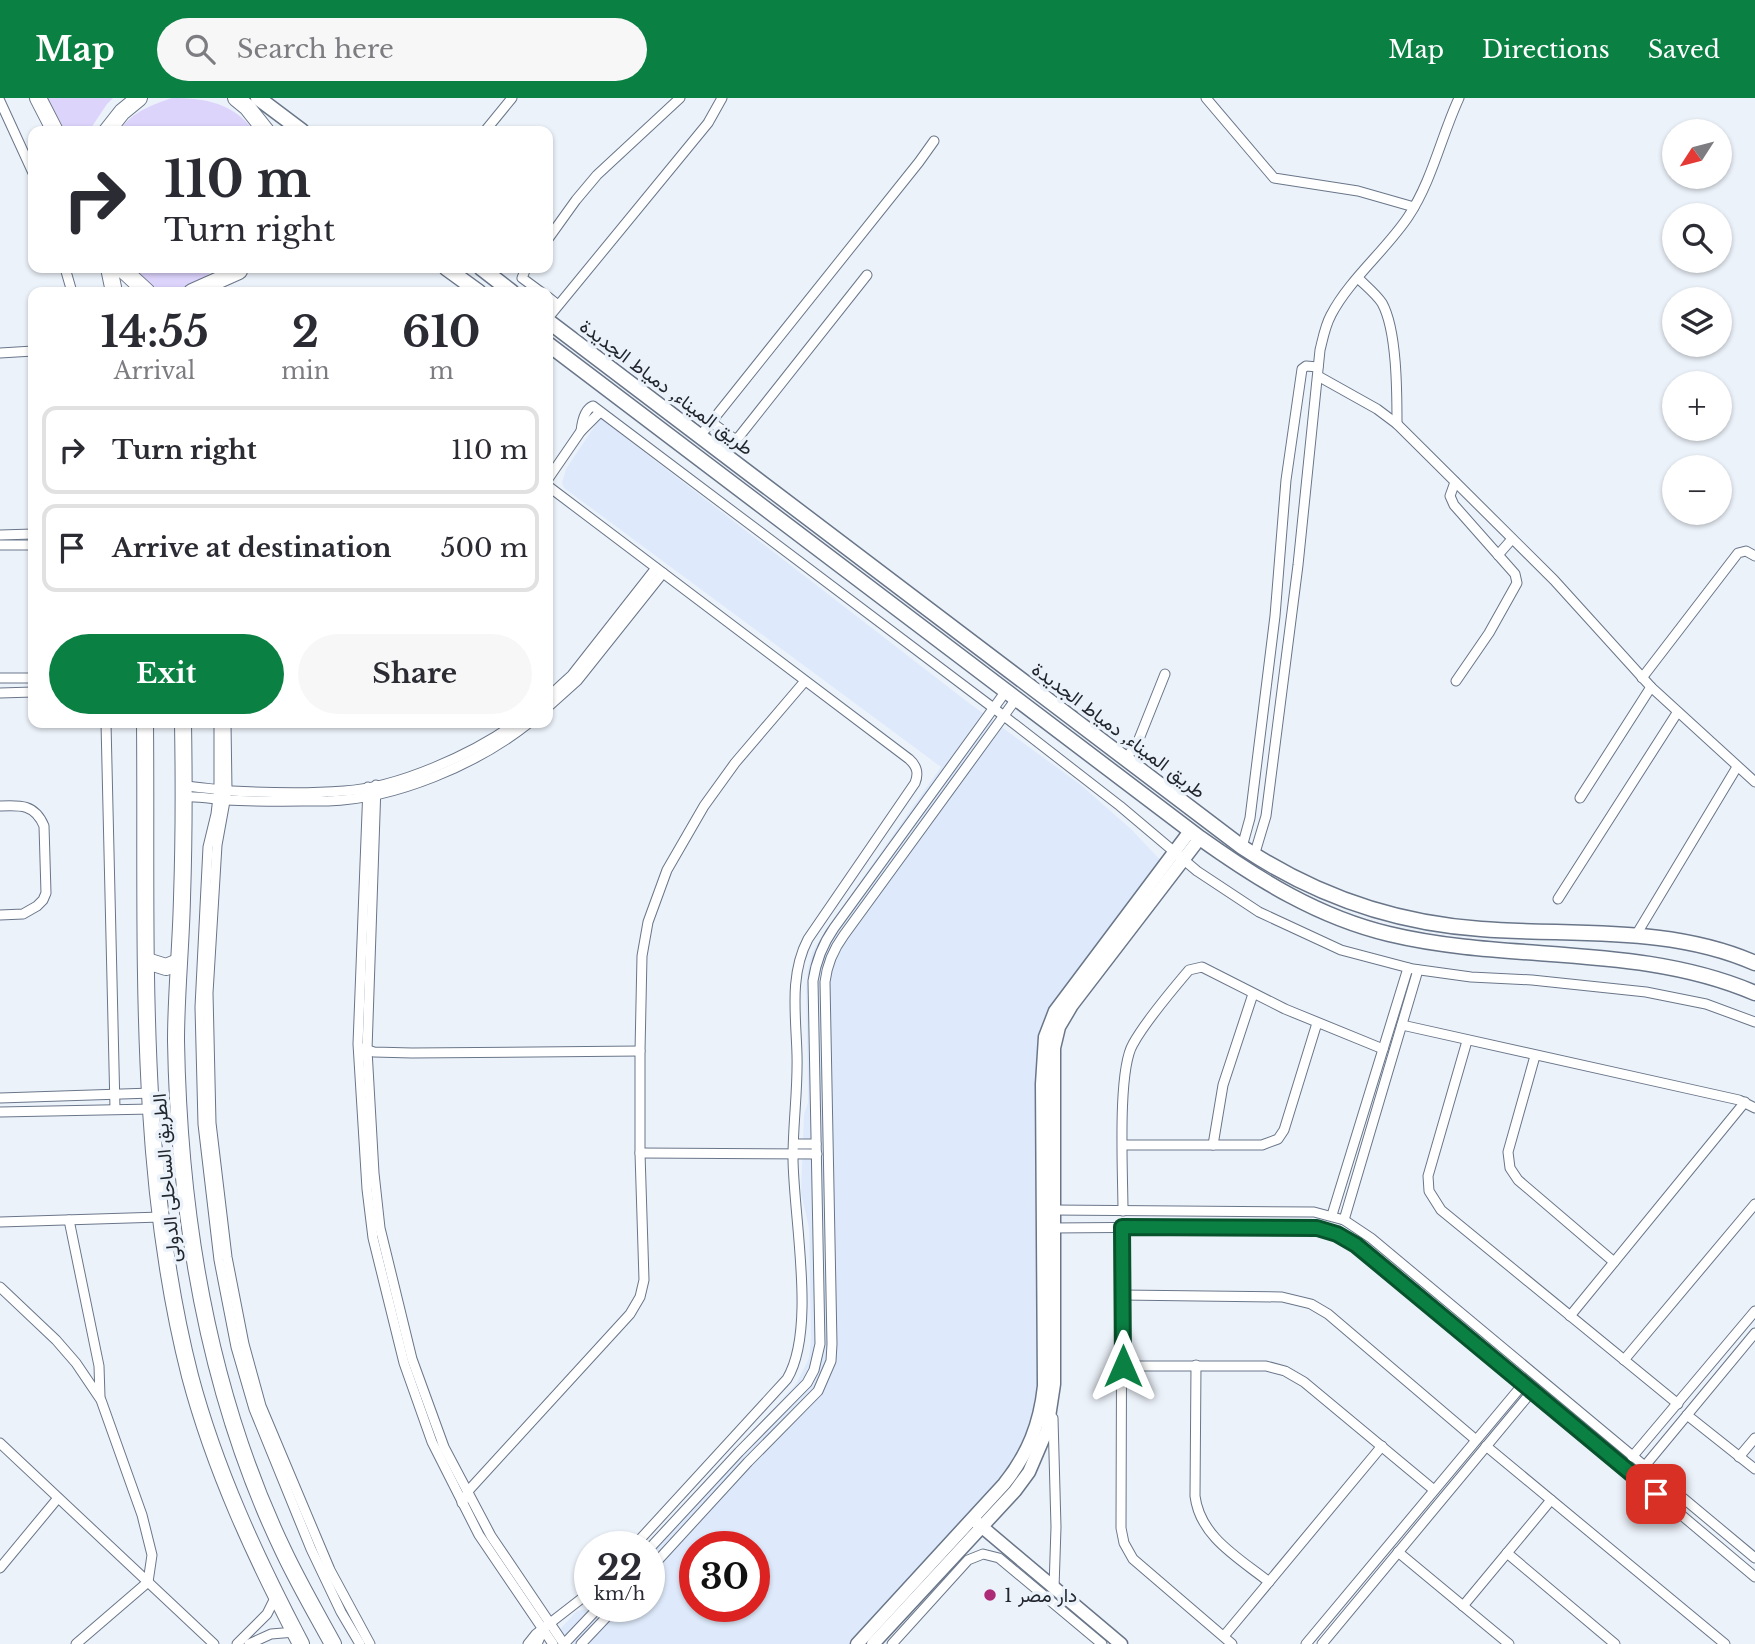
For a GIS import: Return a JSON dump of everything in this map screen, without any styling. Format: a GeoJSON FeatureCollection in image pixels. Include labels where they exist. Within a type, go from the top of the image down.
{"type":"FeatureCollection","features":[{"type":"Feature","properties":{"kind":"highway"},"geometry":{"type":"LineString","coordinates":[[38,98],[52,126]]}},
{"type":"Feature","properties":{"kind":"highway"},"geometry":{"type":"LineString","coordinates":[[111,126],[122,112],[139,98]]}},
{"type":"Feature","properties":{"kind":"highway"},"geometry":{"type":"LineString","coordinates":[[236,98],[262,126]]}},
{"type":"Feature","properties":{"kind":"highway"},"geometry":{"type":"LineString","coordinates":[[126,273],[141,287]]}},
{"type":"Feature","properties":{"kind":"highway"},"geometry":{"type":"LineString","coordinates":[[203,287],[234,273]]}},
{"type":"Feature","properties":{"kind":"highway"},"geometry":{"type":"LineString","coordinates":[[229,287],[240,273]]}},
{"type":"Feature","properties":{"kind":"highway","name":"الطريق الساحلى الدولى"},"geometry":{"type":"LineString","coordinates":[[145,728],[147,961],[152,1101],[161,1217],[176,1312],[202,1415],[233,1503],[298,1638]]}},
{"type":"Feature","properties":{"kind":"highway","name":"الطريق الساحلى الدولى"},"geometry":{"type":"LineString","coordinates":[[183,728],[184,791],[177,990],[181,1156],[202,1304],[216,1368],[257,1489],[283,1550],[333,1644]]}},
{"type":"Feature","properties":{"kind":"highway"},"geometry":{"type":"LineString","coordinates":[[147,961],[159,966],[178,962]]}},
{"type":"Feature","properties":{"kind":"highway"},"geometry":{"type":"LineString","coordinates":[[148,990],[159,985],[177,990]]}},
{"type":"Feature","properties":{"kind":"main road"},"geometry":{"type":"LineString","coordinates":[[258,98],[295,126]]}},
{"type":"Feature","properties":{"kind":"main road"},"geometry":{"type":"LineString","coordinates":[[453,273],[473,287]]}},
{"type":"Feature","properties":{"kind":"main road"},"geometry":{"type":"LineString","coordinates":[[487,273],[506,287]]}},
{"type":"Feature","properties":{"kind":"main road","name":"طريق الميناء, دمياط الجديدة"},"geometry":{"type":"LineString","coordinates":[[553,324],[1241,847],[1317,890],[1356,906],[1438,925],[1636,936],[1685,942],[1755,962]]}},
{"type":"Feature","properties":{"kind":"main road","name":"طريق الميناء, دمياط الجديدة"},"geometry":{"type":"LineString","coordinates":[[553,348],[1195,834],[1269,886],[1307,906],[1347,922],[1389,934],[1477,947],[1651,964],[1704,975],[1755,993]]}},
{"type":"Feature","properties":{"kind":"main road"},"geometry":{"type":"LineString","coordinates":[[922,628],[930,625],[933,613]]}},
{"type":"Feature","properties":{"kind":"main road"},"geometry":{"type":"LineString","coordinates":[[936,638],[938,628],[946,623]]}},
{"type":"Feature","properties":{"kind":"street"},"geometry":{"type":"LineString","coordinates":[[489,126],[512,98]]}},
{"type":"Feature","properties":{"kind":"street"},"geometry":{"type":"LineString","coordinates":[[553,232],[597,174],[680,98]]}},
{"type":"Feature","properties":{"kind":"street"},"geometry":{"type":"LineString","coordinates":[[553,312],[708,123],[722,98]]}},
{"type":"Feature","properties":{"kind":"street"},"geometry":{"type":"LineString","coordinates":[[1206,98],[1274,178],[1358,191],[1414,207]]}},
{"type":"Feature","properties":{"kind":"street"},"geometry":{"type":"LineString","coordinates":[[1254,856],[1266,817],[1298,565],[1320,350],[1328,321],[1339,303],[1399,230],[1414,207],[1425,186],[1459,98]]}},
{"type":"Feature","properties":{"kind":"street"},"geometry":{"type":"LineString","coordinates":[[0,101],[28,162]]}},
{"type":"Feature","properties":{"kind":"street"},"geometry":{"type":"LineString","coordinates":[[700,436],[934,141]]}},
{"type":"Feature","properties":{"kind":"street"},"geometry":{"type":"LineString","coordinates":[[524,273],[522,278],[534,287]]}},
{"type":"Feature","properties":{"kind":"street"},"geometry":{"type":"LineString","coordinates":[[711,422],[733,438],[738,438],[867,275]]}},
{"type":"Feature","properties":{"kind":"street"},"geometry":{"type":"LineString","coordinates":[[1359,279],[1380,300],[1388,319],[1396,369],[1397,424]]}},
{"type":"Feature","properties":{"kind":"street"},"geometry":{"type":"LineString","coordinates":[[553,301],[558,305]]}},
{"type":"Feature","properties":{"kind":"street"},"geometry":{"type":"LineString","coordinates":[[0,353],[28,351]]}},
{"type":"Feature","properties":{"kind":"street"},"geometry":{"type":"LineString","coordinates":[[1241,847],[1249,826],[1252,805],[1275,616],[1286,480],[1302,369],[1306,366],[1318,371],[1397,424],[1554,580],[1651,688],[1755,782]]}},
{"type":"Feature","properties":{"kind":"street"},"geometry":{"type":"LineString","coordinates":[[553,473],[581,431],[600,412],[1004,716],[1120,806],[1178,856],[1229,894],[1284,925],[1341,950],[1413,969],[1471,977],[1646,992],[1706,1004],[1755,1022]]}},
{"type":"Feature","properties":{"kind":"street"},"geometry":{"type":"LineString","coordinates":[[1455,482],[1450,496],[1454,505],[1517,577],[1516,586],[1489,633],[1456,681]]}},
{"type":"Feature","properties":{"kind":"street"},"geometry":{"type":"LineString","coordinates":[[553,490],[913,762],[918,772],[915,783],[808,939],[799,958],[796,979],[798,1090],[794,1149],[801,1286],[800,1346],[793,1369],[787,1379],[648,1531]]}},
{"type":"Feature","properties":{"kind":"street"},"geometry":{"type":"LineString","coordinates":[[0,535],[28,534]]}},
{"type":"Feature","properties":{"kind":"street"},"geometry":{"type":"LineString","coordinates":[[1498,555],[1511,539]]}},
{"type":"Feature","properties":{"kind":"street"},"geometry":{"type":"LineString","coordinates":[[0,545],[28,545]]}},
{"type":"Feature","properties":{"kind":"street"},"geometry":{"type":"LineString","coordinates":[[1642,678],[1738,553],[1746,551],[1755,556]]}},
{"type":"Feature","properties":{"kind":"street"},"geometry":{"type":"LineString","coordinates":[[553,692],[572,675],[660,570]]}},
{"type":"Feature","properties":{"kind":"street"},"geometry":{"type":"LineString","coordinates":[[553,703],[577,681],[660,570]]}},
{"type":"Feature","properties":{"kind":"street"},"geometry":{"type":"LineString","coordinates":[[1126,758],[1136,744],[1165,674]]}},
{"type":"Feature","properties":{"kind":"street"},"geometry":{"type":"LineString","coordinates":[[0,678],[28,678]]}},
{"type":"Feature","properties":{"kind":"street"},"geometry":{"type":"LineString","coordinates":[[464,1498],[636,1305],[644,1280],[640,1153],[643,946],[652,909],[667,870],[686,834],[715,790],[805,681]]}},
{"type":"Feature","properties":{"kind":"street"},"geometry":{"type":"LineString","coordinates":[[1580,798],[1651,688]]}},
{"type":"Feature","properties":{"kind":"street"},"geometry":{"type":"LineString","coordinates":[[0,693],[28,692]]}},
{"type":"Feature","properties":{"kind":"street"},"geometry":{"type":"LineString","coordinates":[[665,1532],[746,1444],[798,1394],[814,1370],[820,1344],[813,981],[819,953],[895,841],[994,709],[1011,695]]}},
{"type":"Feature","properties":{"kind":"street"},"geometry":{"type":"LineString","coordinates":[[665,1553],[818,1391],[826,1376],[832,1344],[825,996],[827,970],[836,946],[1004,716],[1011,695]]}},
{"type":"Feature","properties":{"kind":"street"},"geometry":{"type":"LineString","coordinates":[[1558,899],[1677,713]]}},
{"type":"Feature","properties":{"kind":"street"},"geometry":{"type":"LineString","coordinates":[[106,728],[115,1109]]}},
{"type":"Feature","properties":{"kind":"street"},"geometry":{"type":"LineString","coordinates":[[219,728],[223,794],[208,846],[200,1007],[203,1124],[219,1260],[236,1347],[254,1409],[323,1575],[360,1644]]}},
{"type":"Feature","properties":{"kind":"street"},"geometry":{"type":"LineString","coordinates":[[226,728],[208,993],[211,1123],[226,1257],[244,1344],[261,1406],[330,1570],[370,1644]]}},
{"type":"Feature","properties":{"kind":"street"},"geometry":{"type":"LineString","coordinates":[[372,791],[454,758],[508,728]]}},
{"type":"Feature","properties":{"kind":"street"},"geometry":{"type":"LineString","coordinates":[[184,791],[223,794],[343,792],[409,785],[470,760],[522,728]]}},
{"type":"Feature","properties":{"kind":"street"},"geometry":{"type":"LineString","coordinates":[[1636,936],[1651,906],[1737,767]]}},
{"type":"Feature","properties":{"kind":"street"},"geometry":{"type":"LineString","coordinates":[[372,791],[358,1044],[367,1189],[373,1238],[404,1363],[418,1404],[436,1451],[464,1498]]}},
{"type":"Feature","properties":{"kind":"street"},"geometry":{"type":"LineString","coordinates":[[372,791],[367,1050],[375,1192],[384,1247],[409,1348],[426,1404],[464,1498],[493,1557],[547,1627],[564,1644],[585,1622],[594,1630]]}},
{"type":"Feature","properties":{"kind":"street"},"geometry":{"type":"LineString","coordinates":[[0,806],[24,805],[31,808],[41,819],[44,826],[46,893],[43,900],[31,911],[0,915]]}},
{"type":"Feature","properties":{"kind":"street"},"geometry":{"type":"LineString","coordinates":[[873,1644],[977,1522],[1017,1467],[1032,1438],[1044,1386],[1047,1159],[1043,1051],[1049,1024],[1074,985],[1195,834]]}},
{"type":"Feature","properties":{"kind":"street"},"geometry":{"type":"LineString","coordinates":[[1123,1212],[1125,1073],[1129,1052],[1189,970],[1202,967],[1317,1023],[1383,1049]]}},
{"type":"Feature","properties":{"kind":"street"},"geometry":{"type":"LineString","coordinates":[[1344,1220],[1402,1025],[1413,969]]}},
{"type":"Feature","properties":{"kind":"street"},"geometry":{"type":"LineString","coordinates":[[1332,1215],[1383,1049],[1413,969]]}},
{"type":"Feature","properties":{"kind":"street"},"geometry":{"type":"LineString","coordinates":[[1213,1144],[1223,1085],[1253,994]]}},
{"type":"Feature","properties":{"kind":"street"},"geometry":{"type":"LineString","coordinates":[[1124,1145],[1268,1144],[1282,1135],[1317,1023]]}},
{"type":"Feature","properties":{"kind":"street"},"geometry":{"type":"LineString","coordinates":[[1402,1025],[1745,1102],[1755,1108]]}},
{"type":"Feature","properties":{"kind":"street"},"geometry":{"type":"LineString","coordinates":[[1467,1041],[1429,1176],[1429,1191],[1441,1210],[1678,1404]]}},
{"type":"Feature","properties":{"kind":"street"},"geometry":{"type":"LineString","coordinates":[[358,1044],[367,1050],[412,1053],[640,1051]]}},
{"type":"Feature","properties":{"kind":"street"},"geometry":{"type":"LineString","coordinates":[[1535,1056],[1508,1152],[1510,1168],[1518,1180],[1614,1262]]}},
{"type":"Feature","properties":{"kind":"street"},"geometry":{"type":"LineString","coordinates":[[0,1098],[115,1095],[152,1101]]}},
{"type":"Feature","properties":{"kind":"street"},"geometry":{"type":"LineString","coordinates":[[0,1112],[115,1109],[152,1101]]}},
{"type":"Feature","properties":{"kind":"street"},"geometry":{"type":"LineString","coordinates":[[1570,1316],[1745,1102]]}},
{"type":"Feature","properties":{"kind":"street"},"geometry":{"type":"LineString","coordinates":[[640,1153],[816,1149]]}},
{"type":"Feature","properties":{"kind":"street"},"geometry":{"type":"LineString","coordinates":[[1047,1159],[1053,1210],[1052,1407],[1056,1527],[1054,1588]]}},
{"type":"Feature","properties":{"kind":"street"},"geometry":{"type":"LineString","coordinates":[[1624,1360],[1755,1204]]}},
{"type":"Feature","properties":{"kind":"street"},"geometry":{"type":"LineString","coordinates":[[1053,1210],[1314,1212],[1344,1220],[1371,1238],[1755,1558]]}},
{"type":"Feature","properties":{"kind":"street"},"geometry":{"type":"LineString","coordinates":[[0,1222],[161,1217]]}},
{"type":"Feature","properties":{"kind":"street"},"geometry":{"type":"LineString","coordinates":[[69,1220],[99,1366],[100,1400]]}},
{"type":"Feature","properties":{"kind":"street"},"geometry":{"type":"LineString","coordinates":[[1053,1228],[1307,1226],[1327,1230],[1356,1245],[1755,1577]]}},
{"type":"Feature","properties":{"kind":"street"},"geometry":{"type":"LineString","coordinates":[[1122,1227],[1121,1528],[1124,1542],[1139,1565],[1232,1644]]}},
{"type":"Feature","properties":{"kind":"street"},"geometry":{"type":"LineString","coordinates":[[0,1287],[57,1340],[100,1400],[142,1515],[152,1555],[148,1582],[76,1644]]}},
{"type":"Feature","properties":{"kind":"street"},"geometry":{"type":"LineString","coordinates":[[1122,1295],[1282,1297],[1311,1304],[1328,1314],[1476,1440]]}},
{"type":"Feature","properties":{"kind":"street"},"geometry":{"type":"LineString","coordinates":[[1632,1457],[1755,1311]]}},
{"type":"Feature","properties":{"kind":"street"},"geometry":{"type":"LineString","coordinates":[[1644,1467],[1755,1333]]}},
{"type":"Feature","properties":{"kind":"street"},"geometry":{"type":"LineString","coordinates":[[1196,1365],[1195,1496],[1198,1511],[1212,1536],[1269,1582]]}},
{"type":"Feature","properties":{"kind":"street"},"geometry":{"type":"LineString","coordinates":[[1123,1366],[1266,1366],[1285,1371],[1304,1382],[1434,1490]]}},
{"type":"Feature","properties":{"kind":"street"},"geometry":{"type":"LineString","coordinates":[[1306,1644],[1524,1383]]}},
{"type":"Feature","properties":{"kind":"street"},"geometry":{"type":"LineString","coordinates":[[1322,1644],[1532,1390]]}},
{"type":"Feature","properties":{"kind":"street"},"geometry":{"type":"LineString","coordinates":[[857,1644],[977,1522],[1015,1490],[1028,1472],[1044,1440],[1052,1407]]}},
{"type":"Feature","properties":{"kind":"street"},"geometry":{"type":"LineString","coordinates":[[1687,1415],[1755,1469]]}},
{"type":"Feature","properties":{"kind":"street"},"geometry":{"type":"LineString","coordinates":[[1739,1457],[1755,1438]]}},
{"type":"Feature","properties":{"kind":"street"},"geometry":{"type":"LineString","coordinates":[[0,1443],[214,1644]]}},
{"type":"Feature","properties":{"kind":"street"},"geometry":{"type":"LineString","coordinates":[[1224,1636],[1381,1446]]}},
{"type":"Feature","properties":{"kind":"street"},"geometry":{"type":"LineString","coordinates":[[1486,1446],[1719,1642]]}},
{"type":"Feature","properties":{"kind":"street"},"geometry":{"type":"LineString","coordinates":[[0,1568],[58,1498]]}},
{"type":"Feature","properties":{"kind":"street"},"geometry":{"type":"LineString","coordinates":[[1463,1606],[1551,1500]]}},
{"type":"Feature","properties":{"kind":"street"},"geometry":{"type":"LineString","coordinates":[[977,1522],[1121,1644]]}},
{"type":"Feature","properties":{"kind":"street"},"geometry":{"type":"LineString","coordinates":[[1398,1552],[1509,1644]]}},
{"type":"Feature","properties":{"kind":"street"},"geometry":{"type":"LineString","coordinates":[[1507,1553],[1615,1644]]}},
{"type":"Feature","properties":{"kind":"street"},"geometry":{"type":"LineString","coordinates":[[892,1644],[968,1560],[983,1554],[999,1558],[1102,1644]]}},
{"type":"Feature","properties":{"kind":"street"},"geometry":{"type":"LineString","coordinates":[[237,1644],[267,1614],[276,1596]]}},
{"type":"Feature","properties":{"kind":"street"},"geometry":{"type":"LineString","coordinates":[[528,1644],[536,1634],[574,1605]]}},
{"type":"Feature","properties":{"kind":"street"},"geometry":{"type":"LineString","coordinates":[[581,1644],[602,1622]]}},
{"type":"Feature","properties":{"kind":"street"},"geometry":{"type":"LineString","coordinates":[[537,1644],[547,1627]]}},
{"type":"Feature","properties":{"kind":"street"},"geometry":{"type":"LineString","coordinates":[[547,1627],[553,1644]]}},
{"type":"Feature","properties":{"kind":"street"},"geometry":{"type":"LineString","coordinates":[[249,1644],[271,1634],[298,1638]]}},
{"type":"Feature","properties":{"kind":"shaded area"},"geometry":{"type":"Polygon","coordinates":[[[48,98],[113,98],[92,126],[62,126],[48,98]]]}},
{"type":"Feature","properties":{"kind":"shaded area"},"geometry":{"type":"Polygon","coordinates":[[[172,98],[207,101],[228,108],[250,126],[123,126],[149,107],[172,98]]]}},
{"type":"Feature","properties":{"kind":"shaded area"},"geometry":{"type":"Polygon","coordinates":[[[135,273],[210,273],[192,287],[146,287],[135,273]]]}},
{"type":"Feature","properties":{"kind":"shaded area"},"geometry":{"type":"Polygon","coordinates":[[[600,418],[969,703],[1081,785],[1131,829],[1169,869],[1060,1015],[1047,1412],[1033,1453],[1006,1489],[867,1644],[546,1644],[574,1614],[574,1622],[665,1622],[665,1531],[663,1531],[796,1384],[809,1358],[809,1228],[801,1193],[804,1114],[808,1103],[808,969],[812,953],[822,936],[941,767],[564,488],[562,483],[566,469],[600,418]]]}},
{"type":"Feature","properties":{"kind":"place","name":"دار مصر 1"},"geometry":{"type":"Point","coordinates":[990,1595]}},
{"type":"Feature","properties":{"kind":"route"},"geometry":{"type":"LineString","coordinates":[[1123,1366],[1122,1227],[1307,1226],[1327,1230],[1356,1245],[1656,1494]]}}]}
